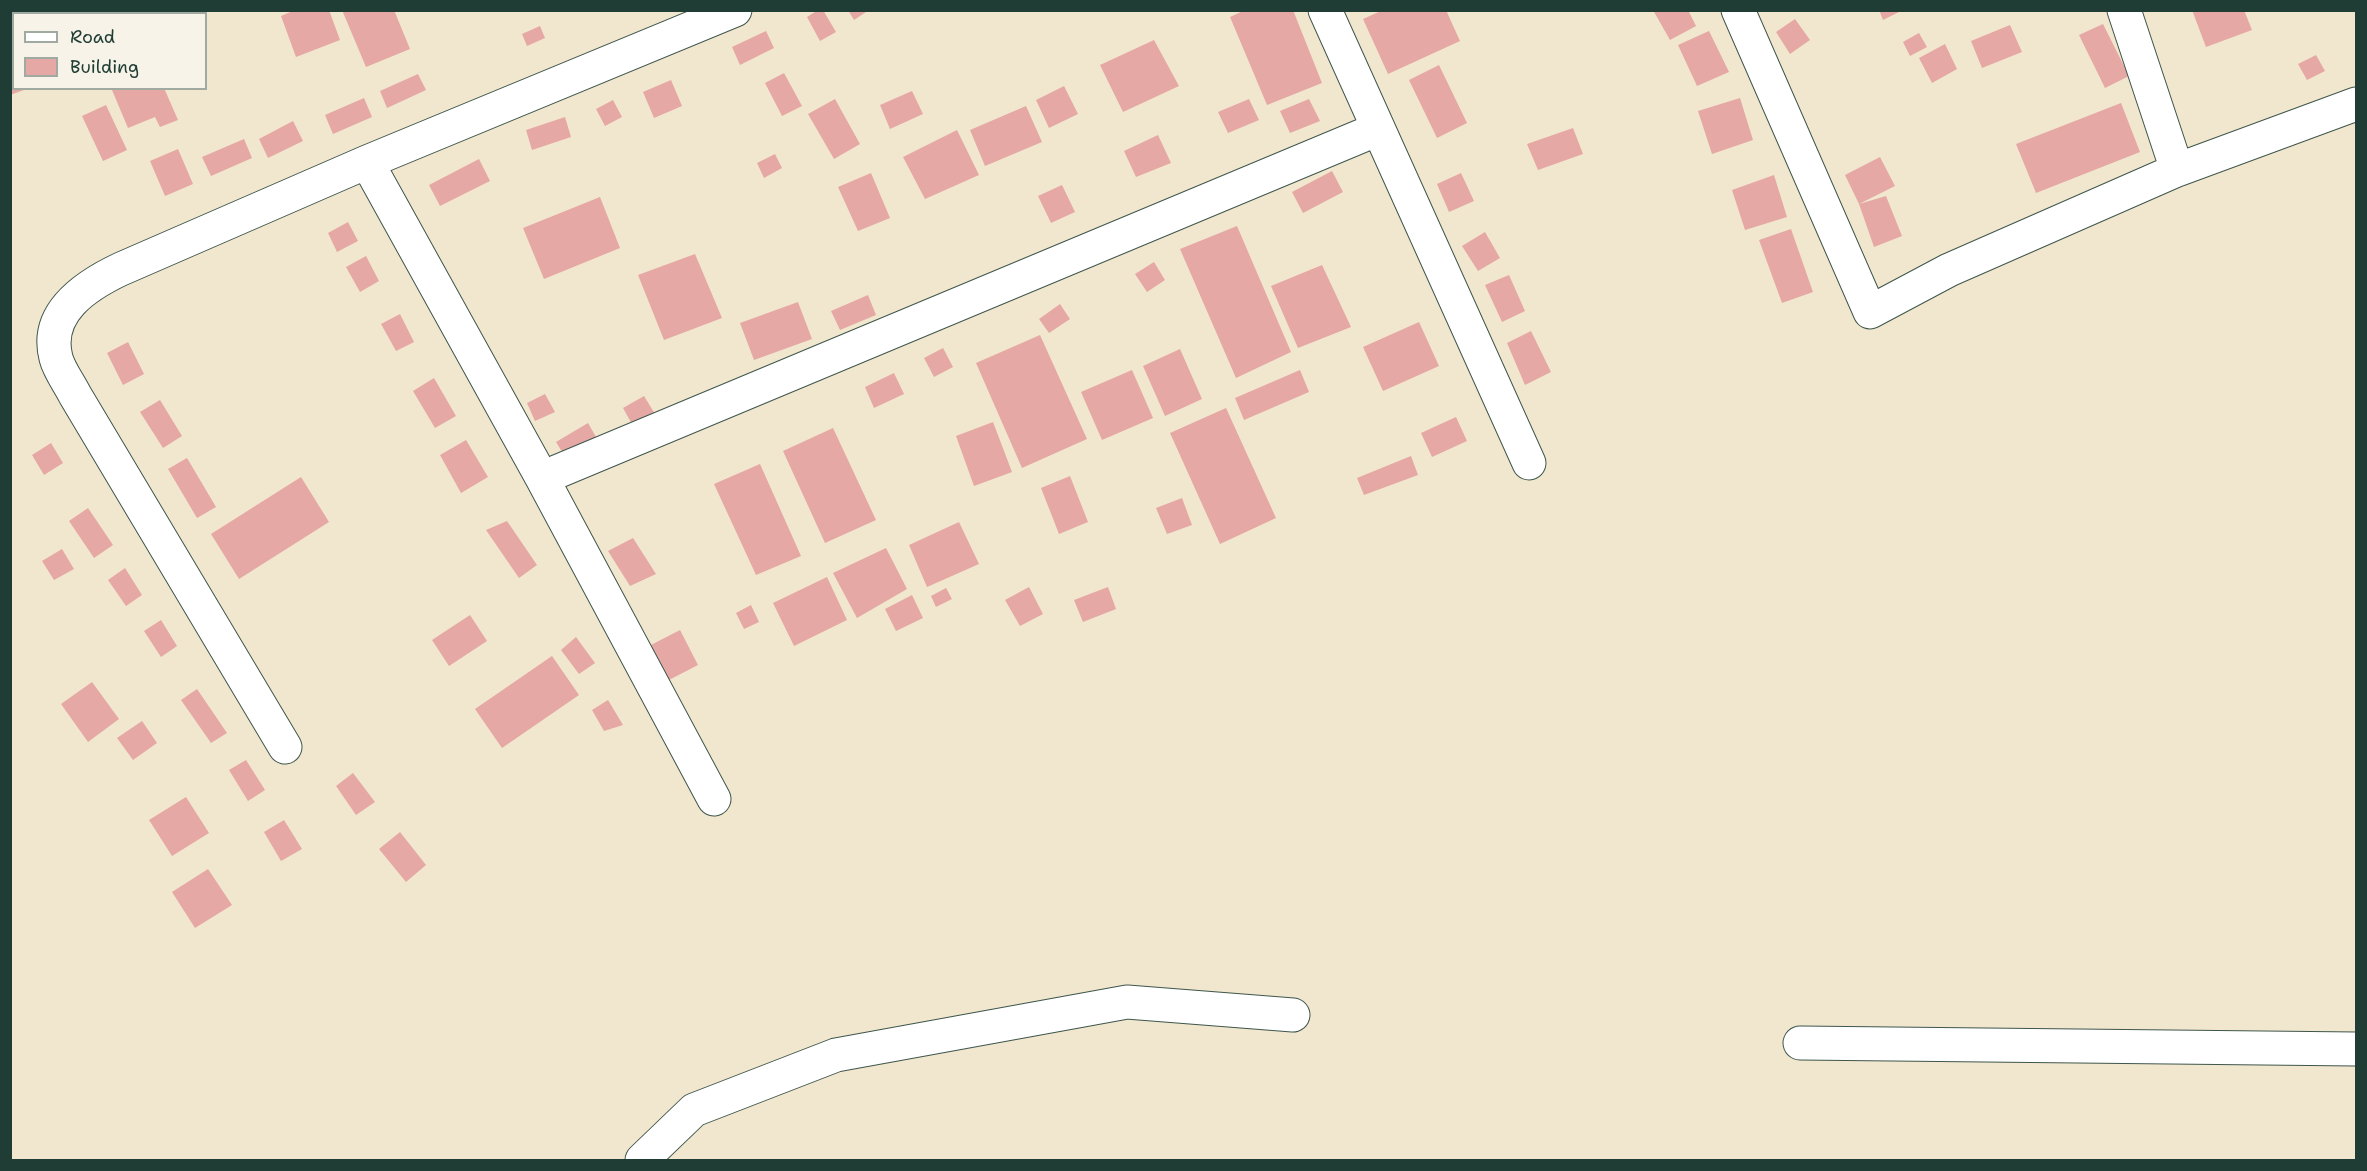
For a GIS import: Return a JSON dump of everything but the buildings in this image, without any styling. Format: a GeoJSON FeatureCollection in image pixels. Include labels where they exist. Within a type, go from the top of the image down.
{"type":"FeatureCollection","features":[{"type":"Feature","properties":{"kind":"street"},"geometry":{"type":"LineString","coordinates":[[285,747],[75,395],[56,358],[55,329],[68,304],[93,282],[367,162],[735,10]]}},
{"type":"Feature","properties":{"kind":"street"},"geometry":{"type":"LineString","coordinates":[[1325,10],[1530,463]]}},
{"type":"Feature","properties":{"kind":"street"},"geometry":{"type":"LineString","coordinates":[[1738,10],[1870,312],[1949,270],[2177,170],[2356,104]]}},
{"type":"Feature","properties":{"kind":"street"},"geometry":{"type":"LineString","coordinates":[[2124,10],[2177,170]]}},
{"type":"Feature","properties":{"kind":"street"},"geometry":{"type":"LineString","coordinates":[[542,478],[1378,129]]}},
{"type":"Feature","properties":{"kind":"street"},"geometry":{"type":"LineString","coordinates":[[367,162],[542,478],[714,799]]}},
{"type":"Feature","properties":{"kind":"street"},"geometry":{"type":"LineString","coordinates":[[642,1161],[694,1110],[836,1055],[1127,1002],[1293,1016]]}},
{"type":"Feature","properties":{"kind":"street"},"geometry":{"type":"LineString","coordinates":[[1800,1042],[2356,1049]]}}]}
